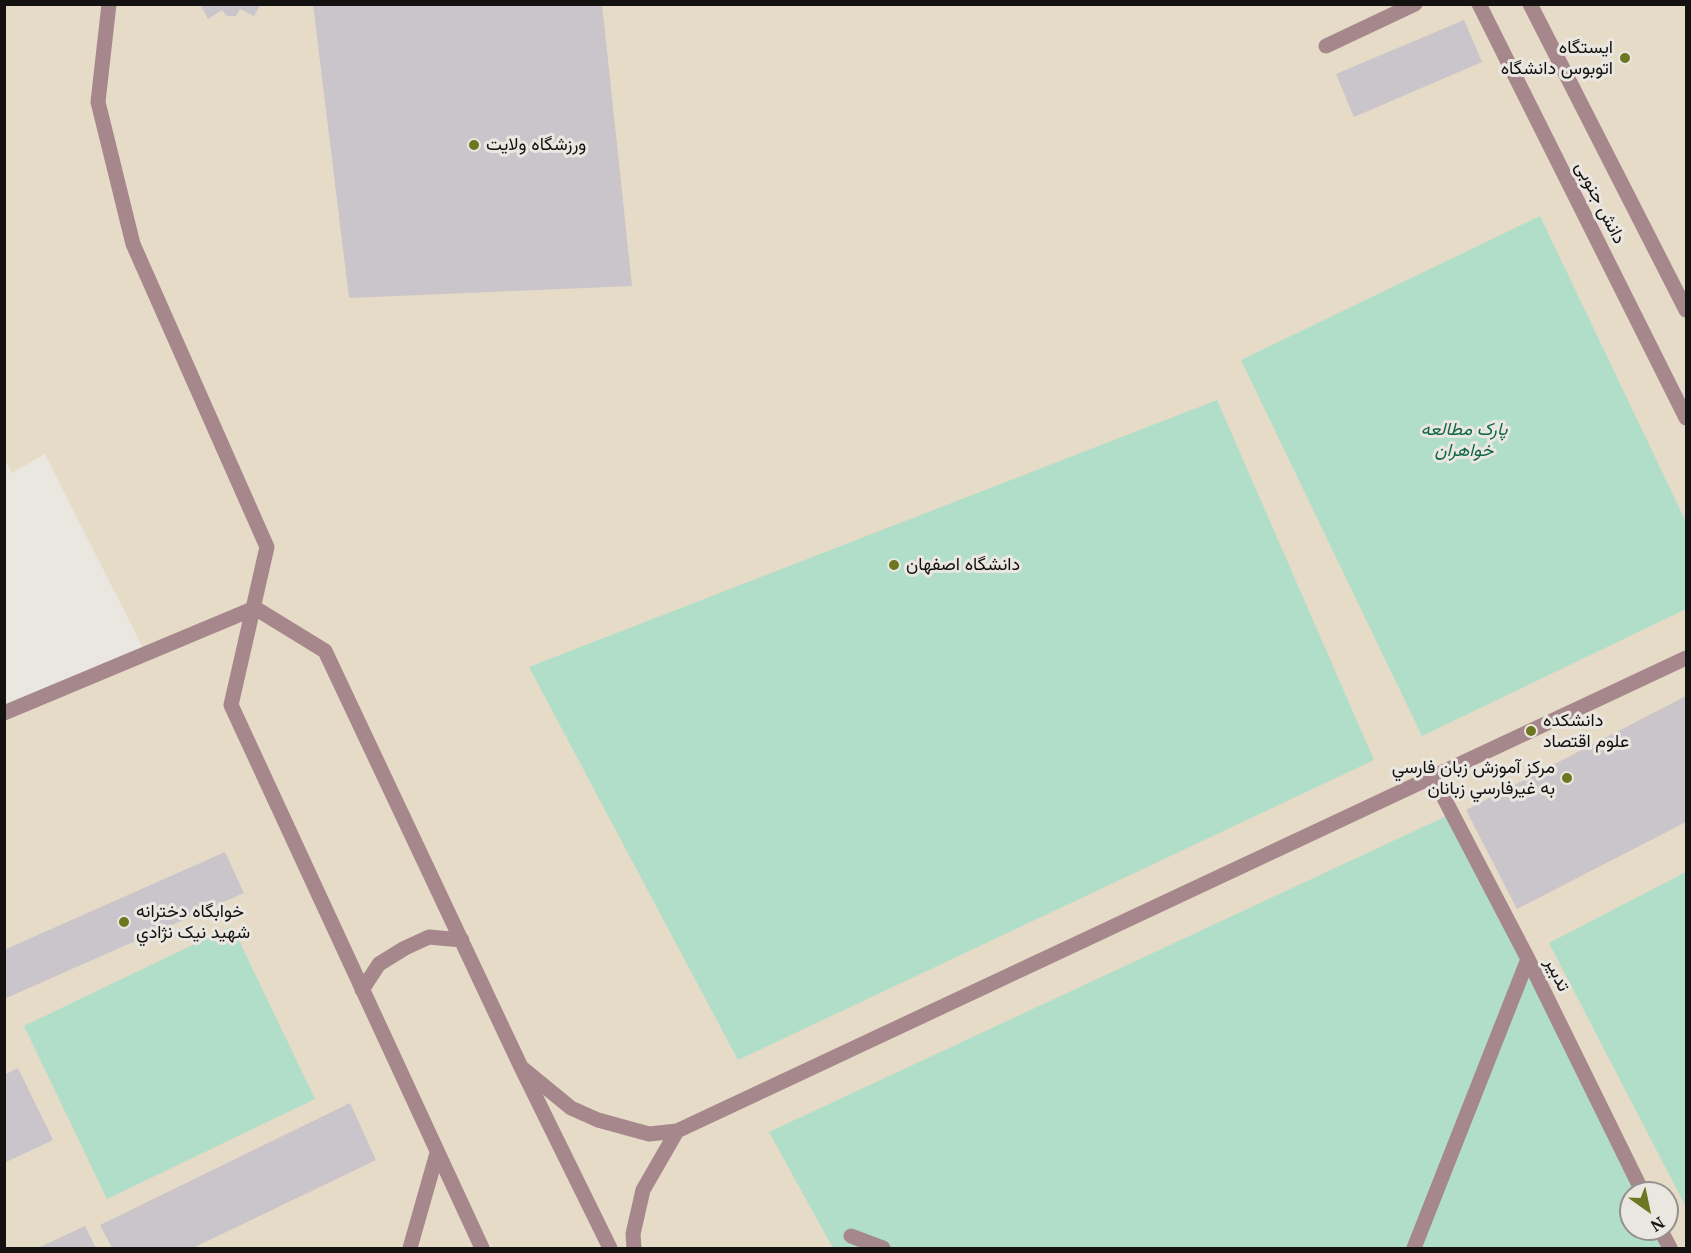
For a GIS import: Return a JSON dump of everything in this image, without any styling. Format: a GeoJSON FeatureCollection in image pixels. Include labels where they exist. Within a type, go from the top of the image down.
{"type":"FeatureCollection","features":[{"type":"Feature","properties":{"kind":"street"},"geometry":{"type":"LineString","coordinates":[[109,4],[98,102],[133,244],[267,547],[255,608],[231,705],[436,1154],[483,1248]]}},
{"type":"Feature","properties":{"kind":"street"},"geometry":{"type":"LineString","coordinates":[[1326,46],[1415,4]]}},
{"type":"Feature","properties":{"kind":"street","name":"دانش جنوبی"},"geometry":{"type":"LineString","coordinates":[[1479,4],[1686,418]]}},
{"type":"Feature","properties":{"kind":"street","name":"دانش جنوبی"},"geometry":{"type":"LineString","coordinates":[[1530,4],[1686,310]]}},
{"type":"Feature","properties":{"kind":"street"},"geometry":{"type":"LineString","coordinates":[[4,713],[255,608]]}},
{"type":"Feature","properties":{"kind":"street"},"geometry":{"type":"LineString","coordinates":[[255,608],[325,651],[521,1067],[610,1248]]}},
{"type":"Feature","properties":{"kind":"street"},"geometry":{"type":"LineString","coordinates":[[521,1067],[571,1108],[598,1120],[649,1134],[677,1131],[1686,658]]}},
{"type":"Feature","properties":{"kind":"street","name":"تدبیر"},"geometry":{"type":"LineString","coordinates":[[1433,777],[1527,959],[1636,1181]]}},
{"type":"Feature","properties":{"kind":"street"},"geometry":{"type":"LineString","coordinates":[[362,990],[379,964],[405,948],[429,937],[462,940]]}},
{"type":"Feature","properties":{"kind":"street"},"geometry":{"type":"LineString","coordinates":[[1414,1248],[1527,959]]}},
{"type":"Feature","properties":{"kind":"street"},"geometry":{"type":"LineString","coordinates":[[634,1248],[633,1234],[643,1190],[677,1131]]}},
{"type":"Feature","properties":{"kind":"street"},"geometry":{"type":"LineString","coordinates":[[410,1248],[436,1154]]}},
{"type":"Feature","properties":{"kind":"street"},"geometry":{"type":"LineString","coordinates":[[851,1236],[883,1248]]}},
{"type":"Feature","properties":{"kind":"shaded area","name":"دانشگاه اصفهان"},"geometry":{"type":"Polygon","coordinates":[[[5,5],[1686,5],[1686,1248],[5,1248],[5,716],[147,656],[45,454],[12,473],[5,460],[5,5]]]}},
{"type":"Feature","properties":{"kind":"green space","name":"پارک مطالعه خواهران"},"geometry":{"type":"Polygon","coordinates":[[[1540,216],[1686,522],[1686,609],[1422,736],[1241,360],[1540,216]]]}},
{"type":"Feature","properties":{"kind":"green space"},"geometry":{"type":"Polygon","coordinates":[[[1217,400],[1374,760],[738,1060],[529,667],[1217,400]]]}},
{"type":"Feature","properties":{"kind":"green space"},"geometry":{"type":"Polygon","coordinates":[[[1453,813],[1637,1181],[1619,1181],[1619,1241],[1666,1241],[1670,1248],[833,1248],[769,1132],[1453,813]]]}},
{"type":"Feature","properties":{"kind":"green space"},"geometry":{"type":"Polygon","coordinates":[[[1686,872],[1686,1207],[1679,1194],[1679,1181],[1673,1181],[1549,943],[1686,872]]]}},
{"type":"Feature","properties":{"kind":"green space"},"geometry":{"type":"Polygon","coordinates":[[[232,926],[315,1099],[107,1199],[24,1026],[232,926]]]}},
{"type":"Feature","properties":{"kind":"building"},"geometry":{"type":"Polygon","coordinates":[[[200,4],[261,4],[254,16],[240,9],[236,16],[227,16],[222,10],[208,19],[200,4]]]}},
{"type":"Feature","properties":{"kind":"building","name":"ورزشگاه ولایت"},"geometry":{"type":"Polygon","coordinates":[[[313,4],[602,4],[632,286],[349,298],[313,4]]]}},
{"type":"Feature","properties":{"kind":"building"},"geometry":{"type":"Polygon","coordinates":[[[1464,20],[1482,62],[1354,117],[1336,74],[1464,20]]]}},
{"type":"Feature","properties":{"kind":"building"},"geometry":{"type":"Polygon","coordinates":[[[1686,696],[1686,822],[1517,909],[1466,810],[1686,696]]]}},
{"type":"Feature","properties":{"kind":"building","name":"خوابگاه دخترانه شهيد نيک نژادي"},"geometry":{"type":"Polygon","coordinates":[[[225,852],[244,893],[4,999],[4,950],[225,852]]]}},
{"type":"Feature","properties":{"kind":"building"},"geometry":{"type":"Polygon","coordinates":[[[18,1068],[53,1140],[4,1163],[4,1075],[18,1068]]]}},
{"type":"Feature","properties":{"kind":"building"},"geometry":{"type":"Polygon","coordinates":[[[350,1103],[376,1160],[193,1248],[112,1248],[100,1225],[350,1103]]]}},
{"type":"Feature","properties":{"kind":"building"},"geometry":{"type":"Polygon","coordinates":[[[85,1226],[96,1248],[38,1248],[85,1226]]]}},
{"type":"Feature","properties":{"kind":"place","name":"ایستگاه اتوبوس دانشگاه"},"geometry":{"type":"Point","coordinates":[1625,58]}},
{"type":"Feature","properties":{"kind":"place","name":"ورزشگاه ولایت"},"geometry":{"type":"Point","coordinates":[474,145]}},
{"type":"Feature","properties":{"kind":"place","name":"دانشگاه اصفهان"},"geometry":{"type":"Point","coordinates":[894,565]}},
{"type":"Feature","properties":{"kind":"place","name":"دانشکده علوم اقتصاد"},"geometry":{"type":"Point","coordinates":[1531,731]}},
{"type":"Feature","properties":{"kind":"place","name":"مرکز آموزش زبان فارسي به غيرفارسي زبانان"},"geometry":{"type":"Point","coordinates":[1567,778]}},
{"type":"Feature","properties":{"kind":"place","name":"خوابگاه دخترانه شهيد نيک نژادي"},"geometry":{"type":"Point","coordinates":[124,922]}}]}
